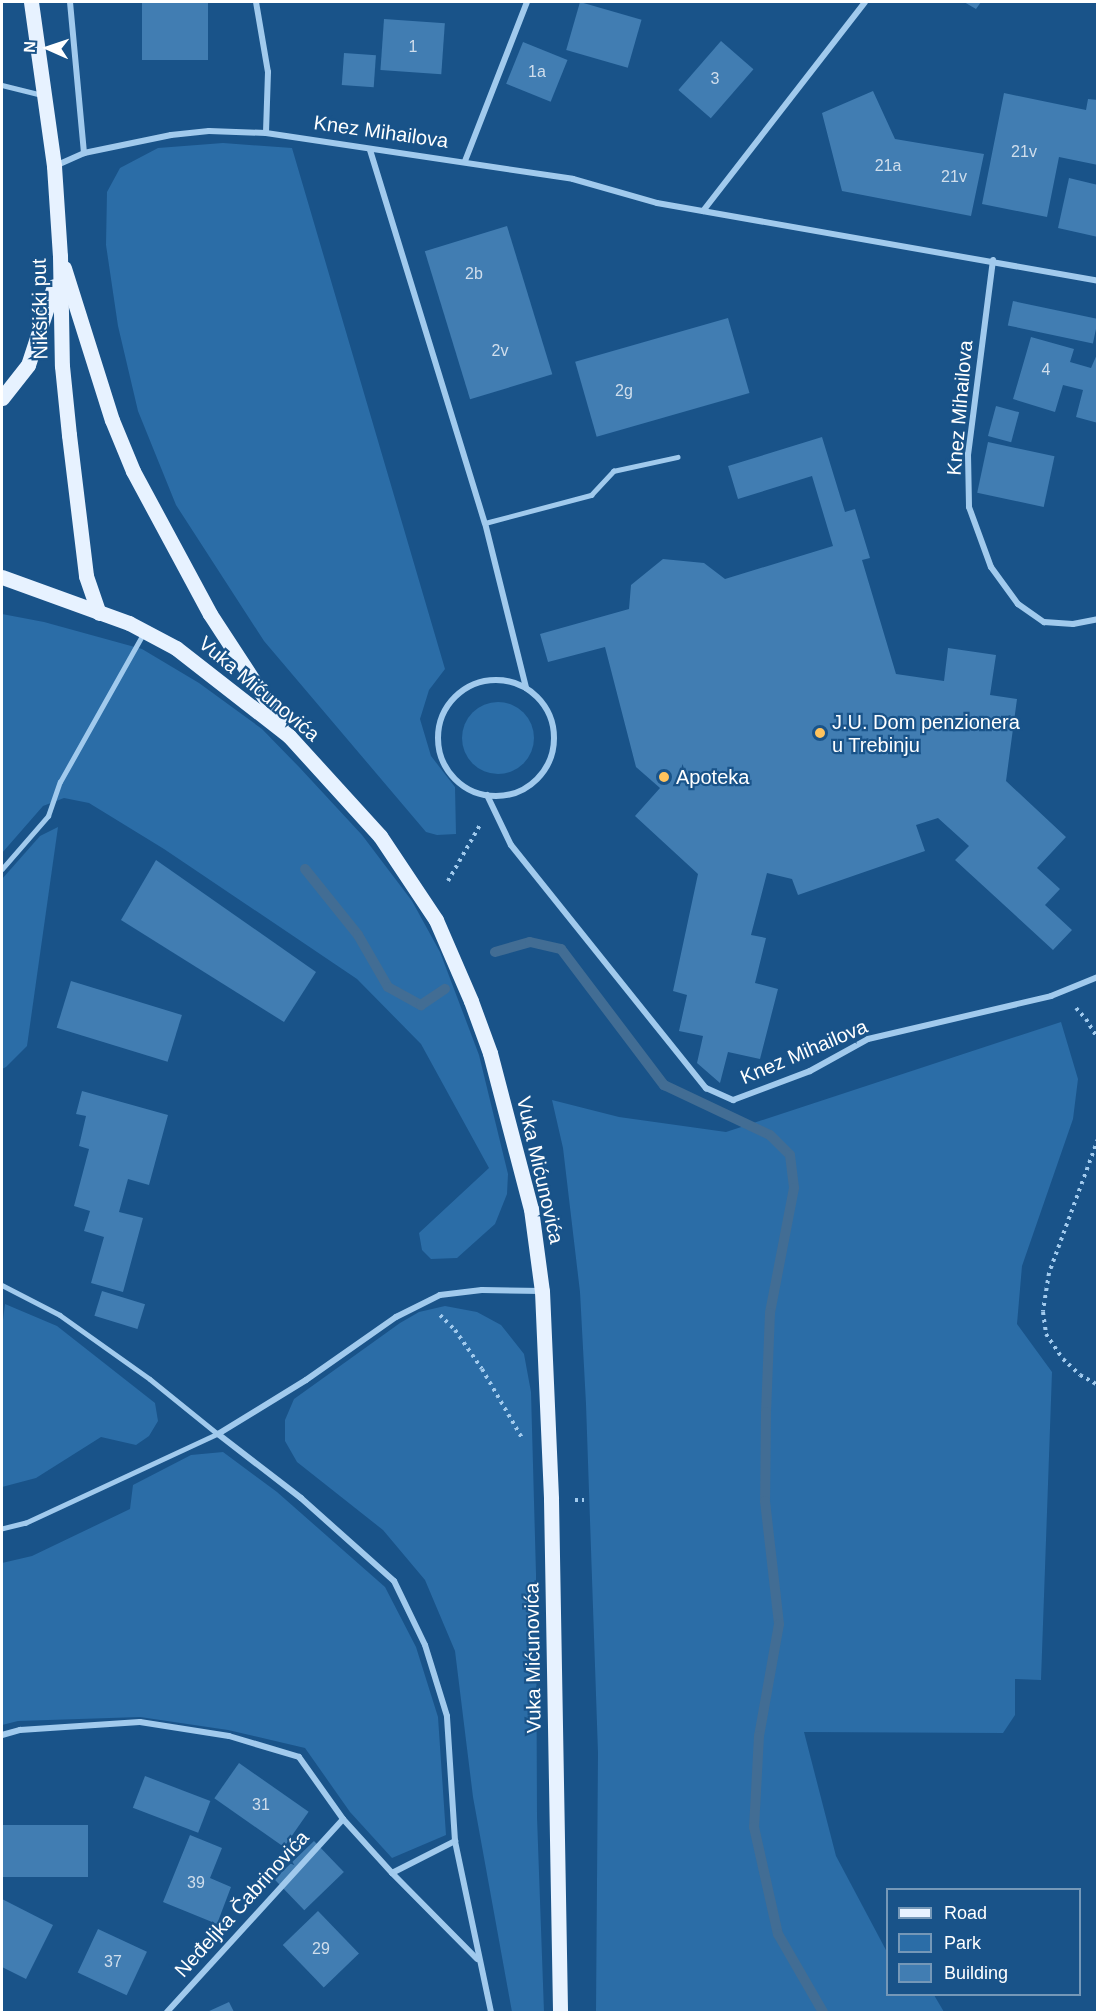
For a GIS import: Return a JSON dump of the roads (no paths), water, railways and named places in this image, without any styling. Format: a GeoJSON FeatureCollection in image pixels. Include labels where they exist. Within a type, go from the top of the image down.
{"type":"FeatureCollection","features":[{"type":"Feature","properties":{"kind":"main road","name":"Nikšićki put"},"geometry":{"type":"LineString","coordinates":[[31,2],[54,166],[60,256],[62,366],[71,457],[86,576],[99,613]]}},
{"type":"Feature","properties":{"kind":"main road"},"geometry":{"type":"LineString","coordinates":[[2,398],[28,365],[37,344],[60,256]]}},
{"type":"Feature","properties":{"kind":"main road"},"geometry":{"type":"LineString","coordinates":[[60,256],[108,409],[133,471],[210,614],[289,736]]}},
{"type":"Feature","properties":{"kind":"main road","name":"Vuka Mićunovića"},"geometry":{"type":"LineString","coordinates":[[2,577],[145,631],[176,648],[212,673],[289,736],[380,836],[436,920],[453,955],[490,1053],[517,1152],[531,1209],[542,1291],[551,1499],[560,2013]]}},
{"type":"Feature","properties":{"kind":"street"},"geometry":{"type":"LineString","coordinates":[[70,2],[84,153]]}},
{"type":"Feature","properties":{"kind":"street"},"geometry":{"type":"LineString","coordinates":[[256,2],[268,72],[266,132]]}},
{"type":"Feature","properties":{"kind":"street"},"geometry":{"type":"LineString","coordinates":[[465,161],[527,2]]}},
{"type":"Feature","properties":{"kind":"street"},"geometry":{"type":"LineString","coordinates":[[703,211],[866,2]]}},
{"type":"Feature","properties":{"kind":"street","name":"Knez Mihailova"},"geometry":{"type":"LineString","coordinates":[[54,166],[84,153],[171,135],[209,131],[266,132],[370,150],[465,161],[573,179],[657,203],[993,260],[1098,281]]}},
{"type":"Feature","properties":{"kind":"street"},"geometry":{"type":"LineString","coordinates":[[370,150],[485,523],[526,688]]}},
{"type":"Feature","properties":{"kind":"street","name":"Knez Mihailova"},"geometry":{"type":"LineString","coordinates":[[993,260],[968,454],[969,507],[991,567],[1018,604],[1044,622],[1073,624],[1098,619]]}},
{"type":"Feature","properties":{"kind":"street"},"geometry":{"type":"LineString","coordinates":[[500,680],[526,688],[541,701],[551,719],[554,738],[550,758],[540,775],[525,788],[507,795],[487,795],[468,789],[453,776],[440,752],[440,725],[446,708],[458,694],[474,684],[500,680]]}},
{"type":"Feature","properties":{"kind":"street","name":"Knez Mihailova"},"geometry":{"type":"LineString","coordinates":[[487,795],[512,845],[706,1088],[733,1100],[810,1071],[868,1040],[1061,992],[1098,977]]}},
{"type":"Feature","properties":{"kind":"street"},"geometry":{"type":"LineString","coordinates":[[491,2013],[478,1960],[455,1840],[447,1716],[425,1646],[394,1581],[301,1498],[218,1434],[306,1380],[396,1317],[440,1295],[482,1290],[542,1291]]}},
{"type":"Feature","properties":{"kind":"street"},"geometry":{"type":"LineString","coordinates":[[2,1735],[20,1730],[140,1722],[229,1736],[299,1757],[343,1819],[392,1873],[478,1960]]}},
{"type":"Feature","properties":{"kind":"street","name":"Neđeljka Čabrinovića"},"geometry":{"type":"LineString","coordinates":[[167,2013],[343,1819]]}},
{"type":"Feature","properties":{"kind":"street"},"geometry":{"type":"LineString","coordinates":[[392,1873],[455,1840]]}},
{"type":"Feature","properties":{"kind":"lane"},"geometry":{"type":"LineString","coordinates":[[2,85],[44,96]]}},
{"type":"Feature","properties":{"kind":"lane"},"geometry":{"type":"LineString","coordinates":[[485,523],[591,495],[613,471],[677,457]]}},
{"type":"Feature","properties":{"kind":"lane"},"geometry":{"type":"LineString","coordinates":[[2,869],[48,816],[60,782],[145,631]]}},
{"type":"Feature","properties":{"kind":"lane"},"geometry":{"type":"LineString","coordinates":[[2,1285],[60,1315],[150,1379],[218,1434],[26,1523],[2,1528]]}},
{"type":"Feature","properties":{"kind":"waterway"},"geometry":{"type":"LineString","coordinates":[[305,869],[358,935],[388,987],[421,1005],[445,989]]}},
{"type":"Feature","properties":{"kind":"waterway"},"geometry":{"type":"LineString","coordinates":[[495,952],[530,942],[561,949],[664,1085],[770,1135],[790,1155],[794,1188],[770,1313],[766,1412],[765,1501],[779,1624],[759,1736],[754,1827],[778,1934],[823,2012]]}},
{"type":"Feature","properties":{"kind":"place","name":"J.U. Dom penzionera u Trebinju"},"geometry":{"type":"Point","coordinates":[820,733]}},
{"type":"Feature","properties":{"kind":"place","name":"Apoteka"},"geometry":{"type":"Point","coordinates":[664,777]}}]}
